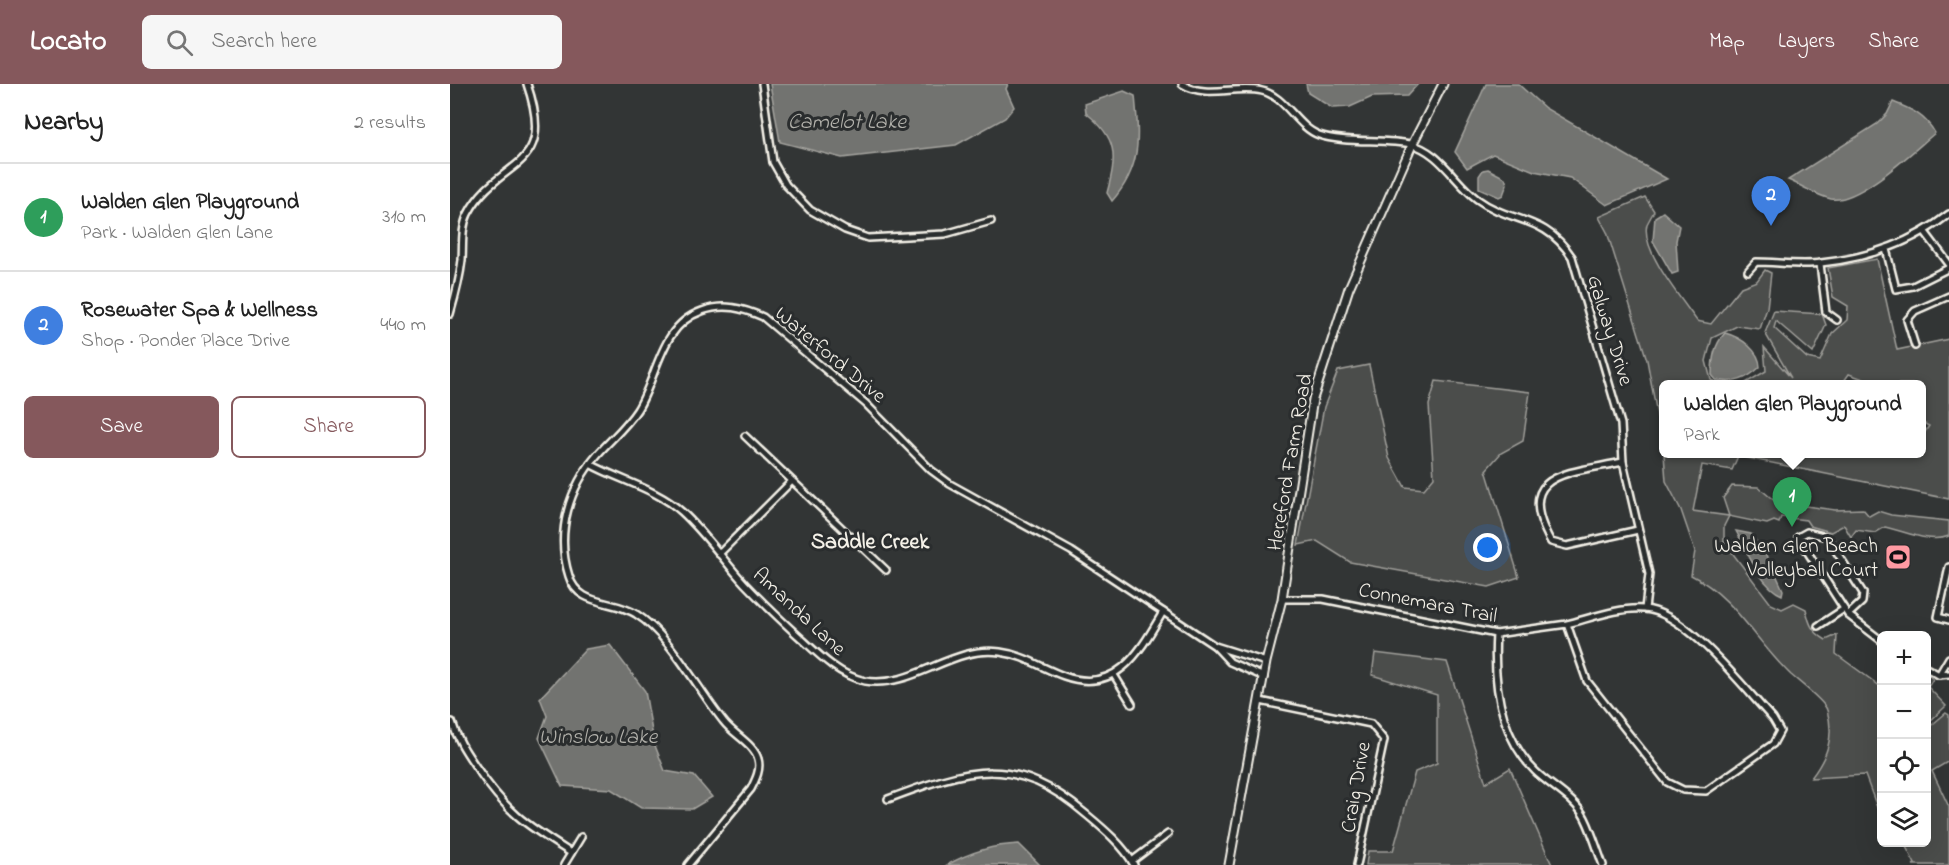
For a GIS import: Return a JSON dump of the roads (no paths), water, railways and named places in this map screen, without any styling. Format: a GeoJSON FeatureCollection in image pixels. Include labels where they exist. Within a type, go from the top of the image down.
{"type":"FeatureCollection","features":[{"type":"Feature","properties":{"kind":"street"},"geometry":{"type":"LineString","coordinates":[[450,314],[467,215],[478,201],[529,152],[536,128],[535,109],[527,84]]}},
{"type":"Feature","properties":{"kind":"street"},"geometry":{"type":"LineString","coordinates":[[762,84],[773,162],[786,185],[810,210],[845,230],[868,238],[945,234],[991,221]]}},
{"type":"Feature","properties":{"kind":"street"},"geometry":{"type":"LineString","coordinates":[[1182,84],[1190,89],[1212,92],[1242,87],[1266,92],[1320,136],[1412,145]]}},
{"type":"Feature","properties":{"kind":"street","name":"Hereford Farm Road"},"geometry":{"type":"LineString","coordinates":[[1229,865],[1266,662],[1282,599],[1313,399],[1349,288],[1412,145],[1443,84]]}},
{"type":"Feature","properties":{"kind":"street","name":"Galway Drive"},"geometry":{"type":"LineString","coordinates":[[1412,145],[1437,158],[1450,175],[1478,200],[1547,230],[1562,241],[1572,257],[1621,424],[1623,462],[1648,574],[1645,609]]}},
{"type":"Feature","properties":{"kind":"street"},"geometry":{"type":"LineString","coordinates":[[1748,271],[1756,262],[1820,264],[1886,249],[1925,232],[1949,214]]}},
{"type":"Feature","properties":{"kind":"street"},"geometry":{"type":"LineString","coordinates":[[1925,232],[1949,264]]}},
{"type":"Feature","properties":{"kind":"street"},"geometry":{"type":"LineString","coordinates":[[1886,249],[1896,289],[1913,286],[1949,268]]}},
{"type":"Feature","properties":{"kind":"street"},"geometry":{"type":"LineString","coordinates":[[1820,264],[1826,312],[1837,320]]}},
{"type":"Feature","properties":{"kind":"street"},"geometry":{"type":"LineString","coordinates":[[1915,346],[1907,320],[1915,311],[1949,296]]}},
{"type":"Feature","properties":{"kind":"street","name":"Waterford Drive"},"geometry":{"type":"LineString","coordinates":[[688,865],[751,789],[757,777],[758,760],[755,752],[725,724],[662,637],[650,624],[622,607],[582,596],[574,588],[569,576],[563,534],[572,494],[590,464],[628,424],[639,407],[665,346],[680,323],[708,309],[727,306],[746,309],[763,317],[866,404],[931,470],[950,484],[1071,551],[1215,646],[1230,662],[1264,677]]}},
{"type":"Feature","properties":{"kind":"street"},"geometry":{"type":"LineString","coordinates":[[745,436],[886,570]]}},
{"type":"Feature","properties":{"kind":"street"},"geometry":{"type":"LineString","coordinates":[[1623,462],[1553,477],[1542,487],[1538,504],[1542,526],[1551,542],[1567,546],[1638,530]]}},
{"type":"Feature","properties":{"kind":"street","name":"Amanda Lane"},"geometry":{"type":"LineString","coordinates":[[590,464],[665,500],[682,512],[745,584],[818,654],[850,676],[864,681],[896,680],[963,654],[981,651],[1015,655],[1079,680],[1104,679],[1114,675]]}},
{"type":"Feature","properties":{"kind":"street"},"geometry":{"type":"LineString","coordinates":[[719,554],[791,482]]}},
{"type":"Feature","properties":{"kind":"street"},"geometry":{"type":"LineString","coordinates":[[1818,626],[1846,612],[1862,602],[1863,593],[1827,537],[1807,532],[1798,537],[1846,612],[1877,638]]}},
{"type":"Feature","properties":{"kind":"street"},"geometry":{"type":"LineString","coordinates":[[1949,567],[1938,617],[1949,620]]}},
{"type":"Feature","properties":{"kind":"street","name":"Connemara Trail"},"geometry":{"type":"LineString","coordinates":[[1282,599],[1323,599],[1496,634],[1567,624],[1608,613],[1645,609],[1667,616],[1691,633],[1773,719],[1779,732],[1773,744],[1706,791],[1683,790],[1667,782],[1587,681],[1567,624]]}},
{"type":"Feature","properties":{"kind":"street"},"geometry":{"type":"LineString","coordinates":[[1132,704],[1114,675],[1133,659],[1163,612]]}},
{"type":"Feature","properties":{"kind":"street"},"geometry":{"type":"LineString","coordinates":[[1496,634],[1494,670],[1503,717],[1516,744],[1534,770],[1584,816],[1603,865]]}},
{"type":"Feature","properties":{"kind":"street","name":"Waterford Drive"},"geometry":{"type":"LineString","coordinates":[[1215,646],[1266,662]]}},
{"type":"Feature","properties":{"kind":"street"},"geometry":{"type":"LineString","coordinates":[[1230,662],[1235,653]]}},
{"type":"Feature","properties":{"kind":"street"},"geometry":{"type":"LineString","coordinates":[[1939,675],[1949,658]]}},
{"type":"Feature","properties":{"kind":"street"},"geometry":{"type":"LineString","coordinates":[[1931,671],[1939,675],[1949,674]]}},
{"type":"Feature","properties":{"kind":"street","name":"Craig Drive"},"geometry":{"type":"LineString","coordinates":[[1260,701],[1371,724],[1384,740],[1357,865]]}},
{"type":"Feature","properties":{"kind":"street"},"geometry":{"type":"LineString","coordinates":[[452,722],[457,739],[504,806],[518,819],[571,853]]}},
{"type":"Feature","properties":{"kind":"street"},"geometry":{"type":"LineString","coordinates":[[888,799],[962,774],[991,772],[1018,775],[1052,788],[1067,799],[1104,830],[1133,863],[1168,834]]}},
{"type":"Feature","properties":{"kind":"street"},"geometry":{"type":"LineString","coordinates":[[564,865],[581,837]]}},
{"type":"Feature","properties":{"kind":"water","name":"Camelot Lake"},"geometry":{"type":"Polygon","coordinates":[[[770,84],[1008,84],[1006,89],[1014,107],[1005,118],[956,145],[842,158],[780,142],[770,84]]]}},
{"type":"Feature","properties":{"kind":"water"},"geometry":{"type":"Polygon","coordinates":[[[1306,84],[1418,84],[1407,96],[1372,97],[1350,107],[1332,108],[1308,93],[1306,84]]]}},
{"type":"Feature","properties":{"kind":"water"},"geometry":{"type":"Polygon","coordinates":[[[1486,84],[1518,84],[1545,108],[1667,179],[1607,205],[1570,178],[1534,171],[1493,154],[1467,168],[1455,152],[1486,84]]]}},
{"type":"Feature","properties":{"kind":"water"},"geometry":{"type":"Polygon","coordinates":[[[1124,91],[1135,96],[1136,152],[1129,176],[1112,201],[1107,193],[1112,168],[1112,148],[1104,131],[1086,113],[1085,104],[1124,91]]]}},
{"type":"Feature","properties":{"kind":"water"},"geometry":{"type":"Polygon","coordinates":[[[1893,102],[1917,113],[1935,133],[1886,174],[1856,193],[1843,198],[1831,199],[1788,180],[1877,124],[1887,114],[1893,102]]]}},
{"type":"Feature","properties":{"kind":"water"},"geometry":{"type":"Polygon","coordinates":[[[1488,169],[1505,178],[1507,184],[1503,195],[1499,197],[1479,188],[1479,176],[1483,170],[1488,169]]]}},
{"type":"Feature","properties":{"kind":"water"},"geometry":{"type":"Polygon","coordinates":[[[1663,212],[1679,226],[1676,241],[1678,272],[1672,274],[1653,241],[1655,217],[1663,212]]]}},
{"type":"Feature","properties":{"kind":"water"},"geometry":{"type":"Polygon","coordinates":[[[1725,333],[1737,338],[1753,350],[1760,367],[1740,380],[1716,380],[1712,375],[1712,363],[1718,342],[1725,333]]]}},
{"type":"Feature","properties":{"kind":"water"},"geometry":{"type":"Polygon","coordinates":[[[1736,531],[1751,534],[1770,561],[1783,590],[1782,595],[1767,584],[1761,576],[1736,531]]]}},
{"type":"Feature","properties":{"kind":"water","name":"Winslow Lake"},"geometry":{"type":"Polygon","coordinates":[[[610,645],[645,691],[654,743],[665,771],[694,776],[712,797],[692,809],[641,808],[611,789],[562,786],[539,738],[547,716],[540,698],[586,649],[610,645]]]}},
{"type":"Feature","properties":{"kind":"water"},"geometry":{"type":"Polygon","coordinates":[[[1019,844],[1040,865],[947,865],[982,850],[1019,844]]]}},
{"type":"Feature","properties":{"kind":"place","name":"Rosewater Spa & Wellness"},"geometry":{"type":"Point","coordinates":[1771,226]}},
{"type":"Feature","properties":{"kind":"place","name":"Walden Glen Playground"},"geometry":{"type":"Point","coordinates":[1792,527]}},
{"type":"Feature","properties":{"kind":"place","name":"Walden Glen Beach Volleyball Court"},"geometry":{"type":"Point","coordinates":[1898,557]}},
{"type":"Feature","properties":{"kind":"district","name":"Saddle Creek"},"geometry":{"type":"Point","coordinates":[870,540]}}]}
